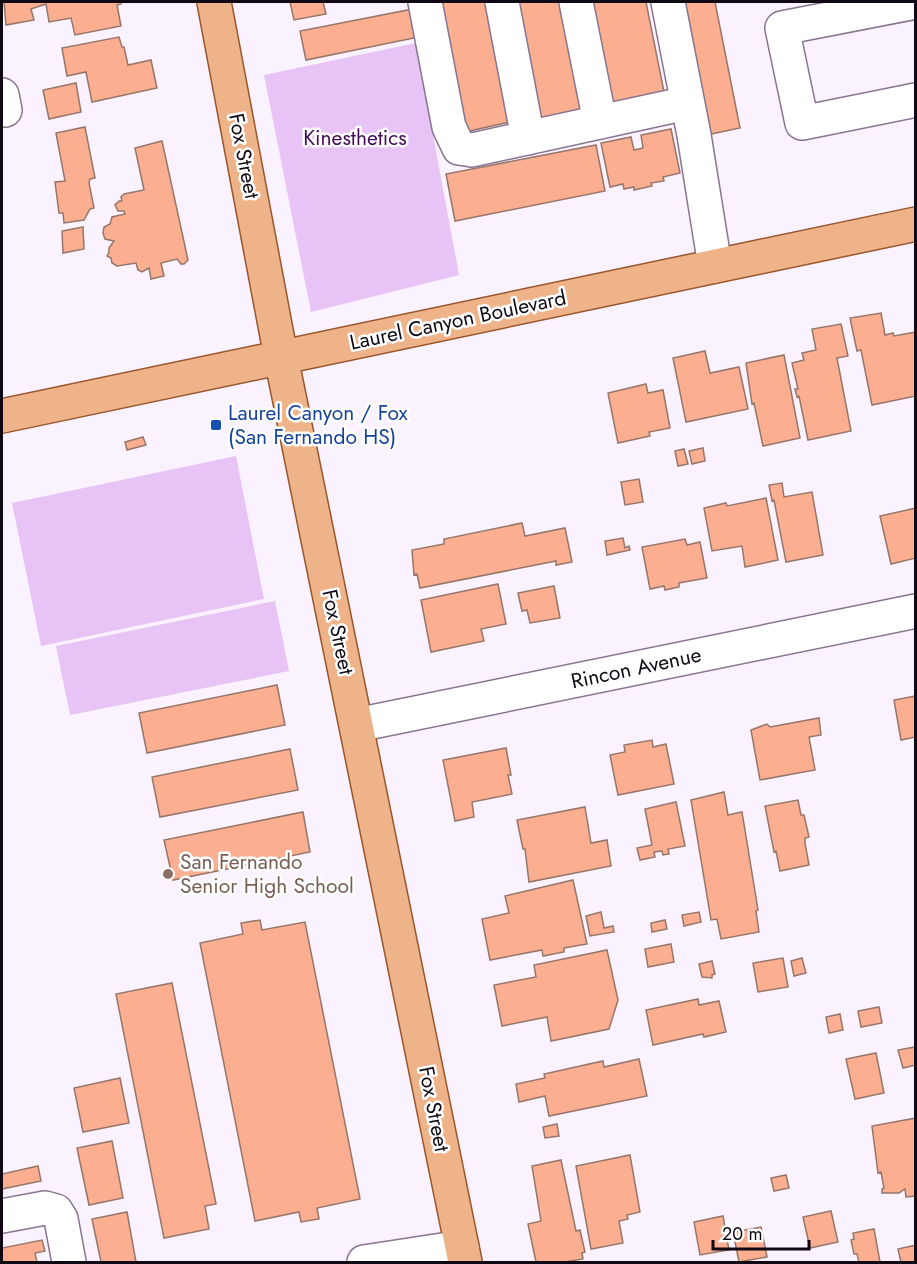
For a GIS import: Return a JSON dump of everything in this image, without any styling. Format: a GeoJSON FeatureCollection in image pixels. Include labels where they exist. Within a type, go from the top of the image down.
{"type":"FeatureCollection","features":[{"type":"Feature","properties":{"kind":"main road","name":"Fox Street"},"geometry":{"type":"LineString","coordinates":[[214,2],[281,357],[464,1255]]}},
{"type":"Feature","properties":{"kind":"main road","name":"Laurel Canyon Boulevard"},"geometry":{"type":"LineString","coordinates":[[2,416],[915,224]]}},
{"type":"Feature","properties":{"kind":"street"},"geometry":{"type":"LineString","coordinates":[[425,2],[449,127],[459,148],[472,150],[687,103]]}},
{"type":"Feature","properties":{"kind":"street"},"geometry":{"type":"LineString","coordinates":[[502,2],[528,138]]}},
{"type":"Feature","properties":{"kind":"street"},"geometry":{"type":"LineString","coordinates":[[576,2],[600,122]]}},
{"type":"Feature","properties":{"kind":"street"},"geometry":{"type":"LineString","coordinates":[[668,2],[715,266]]}},
{"type":"Feature","properties":{"kind":"street"},"geometry":{"type":"LineString","coordinates":[[915,2],[782,28],[802,123],[915,100]]}},
{"type":"Feature","properties":{"kind":"street","name":"Rincon Avenue"},"geometry":{"type":"LineString","coordinates":[[357,725],[915,611]]}},
{"type":"Feature","properties":{"kind":"street"},"geometry":{"type":"LineString","coordinates":[[2,1216],[45,1208],[56,1211],[61,1219],[69,1263]]}},
{"type":"Feature","properties":{"kind":"street"},"geometry":{"type":"LineString","coordinates":[[370,1262],[464,1255]]}},
{"type":"Feature","properties":{"kind":"green space","name":"Kinesthetics"},"geometry":{"type":"Polygon","coordinates":[[[416,43],[459,275],[311,312],[264,75],[416,43]]]}},
{"type":"Feature","properties":{"kind":"green space"},"geometry":{"type":"Polygon","coordinates":[[[236,456],[264,599],[41,646],[12,503],[236,456]]]}},
{"type":"Feature","properties":{"kind":"green space"},"geometry":{"type":"Polygon","coordinates":[[[275,601],[289,671],[70,715],[56,646],[275,601]]]}},
{"type":"Feature","properties":{"kind":"building"},"geometry":{"type":"Polygon","coordinates":[[[4,2],[121,2],[117,5],[121,26],[75,35],[71,18],[49,22],[46,4],[31,9],[34,20],[6,25],[4,2]]]}},
{"type":"Feature","properties":{"kind":"building"},"geometry":{"type":"Polygon","coordinates":[[[290,2],[323,2],[326,14],[294,20],[290,2]]]}},
{"type":"Feature","properties":{"kind":"building"},"geometry":{"type":"Polygon","coordinates":[[[439,2],[486,2],[510,122],[465,132],[439,2]]]}},
{"type":"Feature","properties":{"kind":"building"},"geometry":{"type":"Polygon","coordinates":[[[514,2],[563,2],[584,109],[538,119],[514,2]]]}},
{"type":"Feature","properties":{"kind":"building"},"geometry":{"type":"Polygon","coordinates":[[[591,2],[646,2],[664,92],[611,103],[591,2]]]}},
{"type":"Feature","properties":{"kind":"building"},"geometry":{"type":"Polygon","coordinates":[[[685,2],[715,2],[740,128],[711,134],[685,2]]]}},
{"type":"Feature","properties":{"kind":"building"},"geometry":{"type":"Polygon","coordinates":[[[413,9],[419,37],[306,60],[300,31],[413,9]]]}},
{"type":"Feature","properties":{"kind":"building"},"geometry":{"type":"Polygon","coordinates":[[[119,37],[128,65],[151,60],[157,88],[92,102],[86,72],[67,76],[62,48],[119,37]]]}},
{"type":"Feature","properties":{"kind":"building"},"geometry":{"type":"Polygon","coordinates":[[[76,83],[81,112],[49,119],[43,90],[76,83]]]}},
{"type":"Feature","properties":{"kind":"building"},"geometry":{"type":"Polygon","coordinates":[[[85,127],[95,178],[90,179],[89,183],[94,208],[90,209],[84,220],[64,223],[63,213],[59,213],[55,182],[65,181],[56,133],[85,127]]]}},
{"type":"Feature","properties":{"kind":"building"},"geometry":{"type":"Polygon","coordinates":[[[671,129],[680,173],[663,177],[664,181],[651,183],[652,186],[634,190],[634,187],[624,189],[623,184],[610,187],[601,143],[631,137],[634,150],[643,148],[641,135],[671,129]]]}},
{"type":"Feature","properties":{"kind":"building"},"geometry":{"type":"Polygon","coordinates":[[[162,141],[188,260],[184,264],[177,259],[161,263],[164,276],[151,279],[149,268],[142,272],[138,270],[136,263],[117,266],[112,263],[111,258],[107,256],[114,241],[105,239],[103,233],[104,227],[110,224],[112,217],[125,214],[124,211],[118,211],[115,205],[122,201],[121,197],[124,194],[144,190],[135,148],[162,141]]]}},
{"type":"Feature","properties":{"kind":"building"},"geometry":{"type":"Polygon","coordinates":[[[596,145],[605,191],[455,221],[446,174],[596,145]]]}},
{"type":"Feature","properties":{"kind":"building"},"geometry":{"type":"Polygon","coordinates":[[[83,227],[84,249],[63,253],[62,231],[83,227]]]}},
{"type":"Feature","properties":{"kind":"building"},"geometry":{"type":"Polygon","coordinates":[[[881,313],[885,335],[893,333],[894,336],[916,332],[916,396],[872,405],[861,350],[857,351],[850,318],[881,313]]]}},
{"type":"Feature","properties":{"kind":"building"},"geometry":{"type":"Polygon","coordinates":[[[841,324],[848,356],[837,358],[851,431],[808,440],[799,396],[797,397],[795,389],[798,389],[792,363],[804,360],[802,353],[816,350],[812,329],[841,324]]]}},
{"type":"Feature","properties":{"kind":"building"},"geometry":{"type":"Polygon","coordinates":[[[705,351],[710,373],[739,367],[748,409],[686,422],[673,358],[705,351]]]}},
{"type":"Feature","properties":{"kind":"building"},"geometry":{"type":"Polygon","coordinates":[[[784,355],[800,438],[763,446],[754,403],[752,404],[746,363],[784,355]]]}},
{"type":"Feature","properties":{"kind":"building"},"geometry":{"type":"Polygon","coordinates":[[[646,384],[648,393],[663,390],[670,428],[649,432],[650,436],[618,443],[608,393],[646,384]]]}},
{"type":"Feature","properties":{"kind":"building"},"geometry":{"type":"Polygon","coordinates":[[[143,437],[146,445],[127,450],[125,442],[143,437]]]}},
{"type":"Feature","properties":{"kind":"building"},"geometry":{"type":"Polygon","coordinates":[[[703,448],[705,461],[692,464],[689,451],[703,448]]]}},
{"type":"Feature","properties":{"kind":"building"},"geometry":{"type":"Polygon","coordinates":[[[684,449],[688,464],[678,466],[675,451],[684,449]]]}},
{"type":"Feature","properties":{"kind":"building"},"geometry":{"type":"Polygon","coordinates":[[[639,479],[643,502],[625,505],[621,482],[639,479]]]}},
{"type":"Feature","properties":{"kind":"building"},"geometry":{"type":"Polygon","coordinates":[[[782,483],[784,497],[812,492],[823,555],[786,562],[769,485],[782,483]]]}},
{"type":"Feature","properties":{"kind":"building"},"geometry":{"type":"Polygon","coordinates":[[[766,498],[778,560],[745,567],[742,546],[712,551],[704,508],[766,498]]]}},
{"type":"Feature","properties":{"kind":"building"},"geometry":{"type":"Polygon","coordinates":[[[916,508],[916,558],[891,564],[880,516],[916,508]]]}},
{"type":"Feature","properties":{"kind":"building"},"geometry":{"type":"Polygon","coordinates":[[[522,523],[525,536],[565,528],[572,562],[556,565],[556,561],[420,588],[417,574],[414,575],[412,550],[444,544],[444,539],[522,523]]]}},
{"type":"Feature","properties":{"kind":"building"},"geometry":{"type":"Polygon","coordinates":[[[623,538],[625,548],[629,546],[630,550],[607,555],[605,541],[623,538]]]}},
{"type":"Feature","properties":{"kind":"building"},"geometry":{"type":"Polygon","coordinates":[[[685,539],[687,545],[700,542],[707,578],[679,583],[679,587],[665,590],[664,586],[650,589],[642,547],[685,539]]]}},
{"type":"Feature","properties":{"kind":"building"},"geometry":{"type":"Polygon","coordinates":[[[498,584],[506,624],[481,629],[484,641],[431,652],[421,600],[498,584]]]}},
{"type":"Feature","properties":{"kind":"building"},"geometry":{"type":"Polygon","coordinates":[[[554,586],[560,618],[530,623],[527,610],[522,611],[518,593],[554,586]]]}},
{"type":"Feature","properties":{"kind":"building"},"geometry":{"type":"Polygon","coordinates":[[[277,685],[285,725],[147,753],[139,713],[277,685]]]}},
{"type":"Feature","properties":{"kind":"building"},"geometry":{"type":"Polygon","coordinates":[[[916,696],[916,737],[901,740],[894,700],[916,696]]]}},
{"type":"Feature","properties":{"kind":"building"},"geometry":{"type":"Polygon","coordinates":[[[819,718],[821,735],[809,737],[815,770],[760,780],[751,730],[767,724],[770,727],[819,718]]]}},
{"type":"Feature","properties":{"kind":"building"},"geometry":{"type":"Polygon","coordinates":[[[652,740],[653,747],[666,744],[674,784],[618,795],[610,755],[625,752],[624,745],[652,740]]]}},
{"type":"Feature","properties":{"kind":"building"},"geometry":{"type":"Polygon","coordinates":[[[506,748],[512,794],[472,802],[474,817],[455,821],[443,760],[506,748]]]}},
{"type":"Feature","properties":{"kind":"building"},"geometry":{"type":"Polygon","coordinates":[[[290,749],[298,790],[160,817],[152,777],[290,749]]]}},
{"type":"Feature","properties":{"kind":"building"},"geometry":{"type":"Polygon","coordinates":[[[724,792],[728,815],[742,812],[758,910],[756,911],[759,932],[721,939],[717,919],[711,920],[691,800],[724,792]]]}},
{"type":"Feature","properties":{"kind":"building"},"geometry":{"type":"Polygon","coordinates":[[[798,800],[809,837],[805,838],[805,843],[809,865],[780,871],[765,806],[798,800]]]}},
{"type":"Feature","properties":{"kind":"building"},"geometry":{"type":"Polygon","coordinates":[[[676,802],[685,846],[668,849],[669,854],[663,855],[662,851],[654,852],[655,857],[640,860],[637,848],[652,845],[645,809],[676,802]]]}},
{"type":"Feature","properties":{"kind":"building"},"geometry":{"type":"Polygon","coordinates":[[[585,807],[591,843],[607,840],[611,866],[529,882],[525,849],[523,849],[517,820],[585,807]]]}},
{"type":"Feature","properties":{"kind":"building"},"geometry":{"type":"Polygon","coordinates":[[[303,812],[310,852],[173,880],[164,840],[303,812]]]}},
{"type":"Feature","properties":{"kind":"building"},"geometry":{"type":"Polygon","coordinates":[[[573,880],[587,944],[564,948],[564,952],[543,956],[542,950],[490,960],[482,919],[509,913],[505,896],[573,880]]]}},
{"type":"Feature","properties":{"kind":"building"},"geometry":{"type":"Polygon","coordinates":[[[601,912],[604,928],[613,926],[614,932],[590,936],[586,916],[601,912]]]}},
{"type":"Feature","properties":{"kind":"building"},"geometry":{"type":"Polygon","coordinates":[[[699,912],[701,922],[684,926],[682,915],[699,912]]]}},
{"type":"Feature","properties":{"kind":"building"},"geometry":{"type":"Polygon","coordinates":[[[260,920],[262,930],[305,922],[360,1199],[317,1208],[319,1219],[301,1222],[299,1212],[255,1221],[200,943],[243,934],[241,923],[260,920]]]}},
{"type":"Feature","properties":{"kind":"building"},"geometry":{"type":"Polygon","coordinates":[[[665,920],[667,929],[652,932],[651,923],[665,920]]]}},
{"type":"Feature","properties":{"kind":"building"},"geometry":{"type":"Polygon","coordinates":[[[671,944],[674,962],[648,967],[645,949],[671,944]]]}},
{"type":"Feature","properties":{"kind":"building"},"geometry":{"type":"Polygon","coordinates":[[[607,950],[618,1000],[609,1029],[551,1041],[547,1017],[502,1026],[494,985],[536,977],[534,965],[607,950]]]}},
{"type":"Feature","properties":{"kind":"building"},"geometry":{"type":"Polygon","coordinates":[[[783,958],[788,987],[758,992],[753,963],[783,958]]]}},
{"type":"Feature","properties":{"kind":"building"},"geometry":{"type":"Polygon","coordinates":[[[802,958],[806,973],[794,976],[791,961],[802,958]]]}},
{"type":"Feature","properties":{"kind":"building"},"geometry":{"type":"Polygon","coordinates":[[[712,961],[715,974],[712,978],[702,977],[699,964],[712,961]]]}},
{"type":"Feature","properties":{"kind":"building"},"geometry":{"type":"Polygon","coordinates":[[[172,983],[216,1204],[205,1206],[209,1229],[164,1238],[116,994],[172,983]]]}},
{"type":"Feature","properties":{"kind":"building"},"geometry":{"type":"Polygon","coordinates":[[[698,999],[699,1005],[719,1001],[726,1032],[704,1037],[703,1034],[653,1045],[646,1010],[698,999]]]}},
{"type":"Feature","properties":{"kind":"building"},"geometry":{"type":"Polygon","coordinates":[[[879,1007],[882,1023],[861,1027],[858,1011],[879,1007]]]}},
{"type":"Feature","properties":{"kind":"building"},"geometry":{"type":"Polygon","coordinates":[[[840,1014],[843,1030],[829,1033],[826,1017],[840,1014]]]}},
{"type":"Feature","properties":{"kind":"building"},"geometry":{"type":"Polygon","coordinates":[[[915,1047],[916,1065],[903,1068],[898,1050],[915,1047]]]}},
{"type":"Feature","properties":{"kind":"building"},"geometry":{"type":"Polygon","coordinates":[[[876,1053],[884,1093],[855,1099],[846,1059],[876,1053]]]}},
{"type":"Feature","properties":{"kind":"building"},"geometry":{"type":"Polygon","coordinates":[[[639,1059],[647,1096],[549,1116],[545,1096],[519,1102],[516,1084],[545,1078],[544,1074],[603,1061],[604,1067],[639,1059]]]}},
{"type":"Feature","properties":{"kind":"building"},"geometry":{"type":"Polygon","coordinates":[[[120,1078],[129,1123],[83,1132],[74,1088],[120,1078]]]}},
{"type":"Feature","properties":{"kind":"building"},"geometry":{"type":"Polygon","coordinates":[[[916,1118],[916,1196],[906,1197],[905,1189],[899,1193],[882,1193],[884,1188],[881,1172],[878,1173],[872,1126],[916,1118]]]}},
{"type":"Feature","properties":{"kind":"building"},"geometry":{"type":"Polygon","coordinates":[[[557,1124],[559,1136],[545,1138],[543,1127],[557,1124]]]}},
{"type":"Feature","properties":{"kind":"building"},"geometry":{"type":"Polygon","coordinates":[[[112,1141],[123,1198],[89,1205],[77,1148],[112,1141]]]}},
{"type":"Feature","properties":{"kind":"building"},"geometry":{"type":"Polygon","coordinates":[[[630,1155],[640,1212],[627,1215],[628,1219],[619,1221],[623,1243],[591,1249],[576,1166],[630,1155]]]}},
{"type":"Feature","properties":{"kind":"building"},"geometry":{"type":"Polygon","coordinates":[[[561,1160],[576,1231],[580,1230],[585,1252],[582,1253],[583,1259],[565,1262],[536,1262],[528,1224],[541,1221],[532,1166],[561,1160]]]}},
{"type":"Feature","properties":{"kind":"building"},"geometry":{"type":"Polygon","coordinates":[[[38,1166],[41,1181],[2,1189],[2,1174],[38,1166]]]}},
{"type":"Feature","properties":{"kind":"building"},"geometry":{"type":"Polygon","coordinates":[[[786,1175],[789,1188],[774,1191],[771,1178],[786,1175]]]}},
{"type":"Feature","properties":{"kind":"building"},"geometry":{"type":"Polygon","coordinates":[[[831,1211],[838,1242],[810,1248],[803,1217],[831,1211]]]}},
{"type":"Feature","properties":{"kind":"building"},"geometry":{"type":"Polygon","coordinates":[[[127,1212],[136,1262],[101,1262],[92,1219],[127,1212]]]}},
{"type":"Feature","properties":{"kind":"building"},"geometry":{"type":"Polygon","coordinates":[[[723,1216],[729,1250],[700,1255],[694,1222],[723,1216]]]}},
{"type":"Feature","properties":{"kind":"building"},"geometry":{"type":"Polygon","coordinates":[[[761,1227],[767,1257],[739,1262],[733,1232],[761,1227]]]}},
{"type":"Feature","properties":{"kind":"building"},"geometry":{"type":"Polygon","coordinates":[[[874,1229],[880,1262],[859,1262],[857,1254],[854,1254],[851,1240],[854,1239],[853,1233],[874,1229]]]}},
{"type":"Feature","properties":{"kind":"building"},"geometry":{"type":"Polygon","coordinates":[[[42,1240],[45,1251],[35,1253],[37,1262],[2,1262],[2,1248],[42,1240]]]}},
{"type":"Feature","properties":{"kind":"building"},"geometry":{"type":"Polygon","coordinates":[[[916,1245],[916,1262],[901,1262],[898,1249],[916,1245]]]}},
{"type":"Feature","properties":{"kind":"place","name":"Laurel Canyon / Fox (San Fernando HS)"},"geometry":{"type":"Point","coordinates":[216,425]}},
{"type":"Feature","properties":{"kind":"place","name":"San Fernando Senior High School"},"geometry":{"type":"Point","coordinates":[168,874]}}]}
